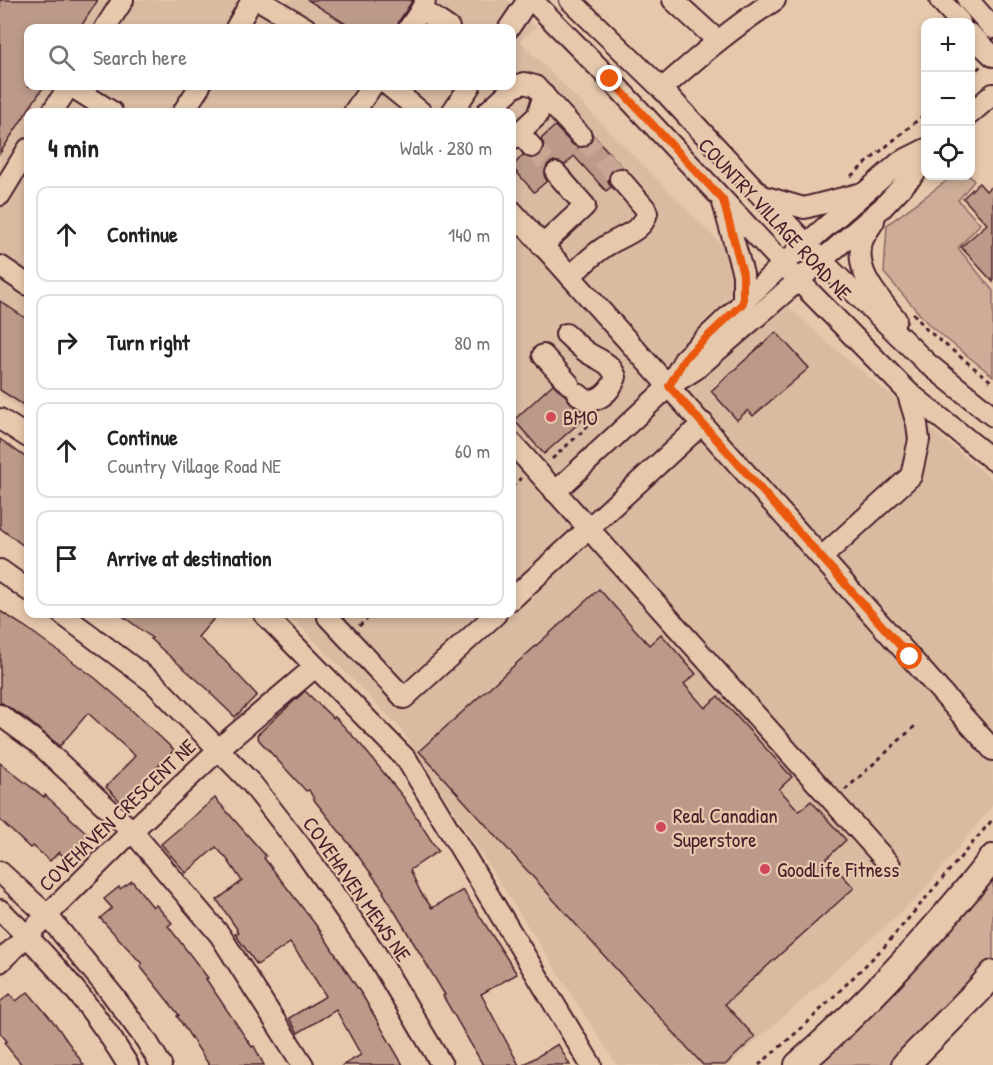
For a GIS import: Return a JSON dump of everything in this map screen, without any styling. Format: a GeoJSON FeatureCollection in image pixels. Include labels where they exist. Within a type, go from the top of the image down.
{"type":"FeatureCollection","features":[{"type":"Feature","properties":{"kind":"main road"},"geometry":{"type":"LineString","coordinates":[[798,1065],[882,986],[945,917],[993,858]]}},
{"type":"Feature","properties":{"kind":"main road"},"geometry":{"type":"LineString","coordinates":[[906,1065],[993,974]]}},
{"type":"Feature","properties":{"kind":"street"},"geometry":{"type":"LineString","coordinates":[[108,24],[123,0]]}},
{"type":"Feature","properties":{"kind":"street"},"geometry":{"type":"LineString","coordinates":[[238,24],[252,0]]}},
{"type":"Feature","properties":{"kind":"street"},"geometry":{"type":"LineString","coordinates":[[260,0],[291,8],[303,24]]}},
{"type":"Feature","properties":{"kind":"street"},"geometry":{"type":"LineString","coordinates":[[512,24],[530,0]]}},
{"type":"Feature","properties":{"kind":"street","name":"COUNTRY VILLAGE ROAD NE"},"geometry":{"type":"LineString","coordinates":[[530,0],[610,79],[799,281],[907,391],[993,460]]}},
{"type":"Feature","properties":{"kind":"street","name":"COUNTRY VILLAGE ROAD NE"},"geometry":{"type":"LineString","coordinates":[[570,0],[662,89],[821,260],[927,363],[993,416]]}},
{"type":"Feature","properties":{"kind":"street"},"geometry":{"type":"LineString","coordinates":[[673,0],[718,41]]}},
{"type":"Feature","properties":{"kind":"street"},"geometry":{"type":"LineString","coordinates":[[662,89],[718,41],[775,0]]}},
{"type":"Feature","properties":{"kind":"street"},"geometry":{"type":"LineString","coordinates":[[940,0],[956,18]]}},
{"type":"Feature","properties":{"kind":"street"},"geometry":{"type":"LineString","coordinates":[[968,0],[993,28]]}},
{"type":"Feature","properties":{"kind":"street"},"geometry":{"type":"LineString","coordinates":[[411,24],[423,5],[444,24]]}},
{"type":"Feature","properties":{"kind":"street"},"geometry":{"type":"LineString","coordinates":[[975,39],[993,56]]}},
{"type":"Feature","properties":{"kind":"street"},"geometry":{"type":"LineString","coordinates":[[516,86],[524,83],[535,86],[582,136]]}},
{"type":"Feature","properties":{"kind":"street"},"geometry":{"type":"LineString","coordinates":[[55,108],[67,90]]}},
{"type":"Feature","properties":{"kind":"street"},"geometry":{"type":"LineString","coordinates":[[76,90],[106,108]]}},
{"type":"Feature","properties":{"kind":"street"},"geometry":{"type":"LineString","coordinates":[[186,108],[197,90]]}},
{"type":"Feature","properties":{"kind":"street"},"geometry":{"type":"LineString","coordinates":[[357,108],[369,90]]}},
{"type":"Feature","properties":{"kind":"street"},"geometry":{"type":"LineString","coordinates":[[394,90],[416,108]]}},
{"type":"Feature","properties":{"kind":"street"},"geometry":{"type":"LineString","coordinates":[[455,108],[467,90]]}},
{"type":"Feature","properties":{"kind":"street"},"geometry":{"type":"LineString","coordinates":[[490,108],[511,90]]}},
{"type":"Feature","properties":{"kind":"street"},"geometry":{"type":"LineString","coordinates":[[975,110],[993,94]]}},
{"type":"Feature","properties":{"kind":"street"},"geometry":{"type":"LineString","coordinates":[[521,140],[537,116],[544,95]]}},
{"type":"Feature","properties":{"kind":"street"},"geometry":{"type":"LineString","coordinates":[[669,386],[685,358],[783,264],[900,162],[921,152]]}},
{"type":"Feature","properties":{"kind":"street"},"geometry":{"type":"LineString","coordinates":[[0,195],[24,156]]}},
{"type":"Feature","properties":{"kind":"street"},"geometry":{"type":"LineString","coordinates":[[555,492],[669,386],[696,369],[882,208],[921,165]]}},
{"type":"Feature","properties":{"kind":"street"},"geometry":{"type":"LineString","coordinates":[[542,246],[585,206],[555,173]]}},
{"type":"Feature","properties":{"kind":"street"},"geometry":{"type":"LineString","coordinates":[[570,276],[605,246],[628,234],[646,219],[645,208],[620,179]]}},
{"type":"Feature","properties":{"kind":"street"},"geometry":{"type":"LineString","coordinates":[[761,195],[804,208],[867,191]]}},
{"type":"Feature","properties":{"kind":"street"},"geometry":{"type":"LineString","coordinates":[[723,200],[743,274],[743,303]]}},
{"type":"Feature","properties":{"kind":"street"},"geometry":{"type":"LineString","coordinates":[[882,208],[863,240],[861,261],[866,279],[927,363]]}},
{"type":"Feature","properties":{"kind":"street"},"geometry":{"type":"LineString","coordinates":[[516,216],[993,750]]}},
{"type":"Feature","properties":{"kind":"street"},"geometry":{"type":"LineString","coordinates":[[0,266],[24,282]]}},
{"type":"Feature","properties":{"kind":"street"},"geometry":{"type":"LineString","coordinates":[[543,355],[587,402],[595,401],[611,388],[616,377],[612,367],[600,358],[588,354],[566,334]]}},
{"type":"Feature","properties":{"kind":"street"},"geometry":{"type":"LineString","coordinates":[[822,557],[911,477],[919,440],[917,424],[907,391]]}},
{"type":"Feature","properties":{"kind":"street"},"geometry":{"type":"LineString","coordinates":[[0,419],[24,434]]}},
{"type":"Feature","properties":{"kind":"street"},"geometry":{"type":"LineString","coordinates":[[516,595],[703,423]]}},
{"type":"Feature","properties":{"kind":"street"},"geometry":{"type":"LineString","coordinates":[[516,450],[890,865]]}},
{"type":"Feature","properties":{"kind":"street"},"geometry":{"type":"LineString","coordinates":[[0,570],[24,587]]}},
{"type":"Feature","properties":{"kind":"street","name":"COVEHAVEN CRESCENT NE"},"geometry":{"type":"LineString","coordinates":[[0,962],[132,831],[219,750],[154,683],[68,618]]}},
{"type":"Feature","properties":{"kind":"street"},"geometry":{"type":"LineString","coordinates":[[268,618],[407,760],[591,1065]]}},
{"type":"Feature","properties":{"kind":"street"},"geometry":{"type":"LineString","coordinates":[[332,618],[404,698],[492,618]]}},
{"type":"Feature","properties":{"kind":"street"},"geometry":{"type":"LineString","coordinates":[[219,750],[315,667]]}},
{"type":"Feature","properties":{"kind":"street"},"geometry":{"type":"LineString","coordinates":[[0,715],[38,743],[132,831],[220,935],[303,1065]]}},
{"type":"Feature","properties":{"kind":"street","name":"COVEHAVEN MEWS NE"},"geometry":{"type":"LineString","coordinates":[[219,750],[252,784],[302,847],[376,954],[442,1065]]}},
{"type":"Feature","properties":{"kind":"street"},"geometry":{"type":"LineString","coordinates":[[0,872],[47,915],[112,994],[146,1040],[161,1065]]}},
{"type":"Feature","properties":{"kind":"street"},"geometry":{"type":"LineString","coordinates":[[0,910],[27,935],[79,996],[128,1065]]}},
{"type":"Feature","properties":{"kind":"path"},"geometry":{"type":"LineString","coordinates":[[847,180],[921,117]]}},
{"type":"Feature","properties":{"kind":"path"},"geometry":{"type":"LineString","coordinates":[[912,312],[927,330],[993,383]]}},
{"type":"Feature","properties":{"kind":"path"},"geometry":{"type":"LineString","coordinates":[[516,483],[525,475]]}},
{"type":"Feature","properties":{"kind":"path"},"geometry":{"type":"LineString","coordinates":[[841,794],[915,726]]}},
{"type":"Feature","properties":{"kind":"path"},"geometry":{"type":"LineString","coordinates":[[759,1065],[804,1026],[885,946],[993,819]]}},
{"type":"Feature","properties":{"kind":"shaded area"},"geometry":{"type":"Polygon","coordinates":[[[0,0],[508,0],[536,27],[520,41],[725,248],[828,343],[993,480],[993,805],[918,897],[729,1065],[617,1065],[401,729],[292,618],[516,618],[516,108],[24,108],[24,411],[0,395],[0,0]]]}},
{"type":"Feature","properties":{"kind":"shaded area"},"geometry":{"type":"Polygon","coordinates":[[[948,180],[974,181],[958,200],[980,224],[958,248],[993,291],[993,376],[930,326],[884,273],[887,225],[948,180]]]}},
{"type":"Feature","properties":{"kind":"shaded area"},"geometry":{"type":"Polygon","coordinates":[[[993,878],[993,958],[895,1065],[819,1065],[913,972],[993,878]]]}},
{"type":"Feature","properties":{"kind":"building"},"geometry":{"type":"Polygon","coordinates":[[[0,0],[98,0],[83,24],[24,24],[24,90],[41,90],[30,108],[24,108],[24,116],[0,153],[0,0]]]}},
{"type":"Feature","properties":{"kind":"building"},"geometry":{"type":"Polygon","coordinates":[[[308,0],[413,0],[398,24],[346,24],[308,0]]]}},
{"type":"Feature","properties":{"kind":"building"},"geometry":{"type":"Polygon","coordinates":[[[555,126],[578,148],[589,145],[593,135],[622,167],[613,170],[609,175],[608,181],[611,187],[606,191],[574,156],[565,165],[554,161],[548,164],[544,175],[547,181],[534,192],[516,172],[516,163],[523,155],[534,159],[540,156],[544,145],[541,139],[555,126]]]}},
{"type":"Feature","properties":{"kind":"building"},"geometry":{"type":"Polygon","coordinates":[[[979,183],[986,191],[993,185],[993,282],[961,247],[987,224],[963,198],[979,183]]]}},
{"type":"Feature","properties":{"kind":"building"},"geometry":{"type":"Polygon","coordinates":[[[0,301],[24,317],[24,405],[0,390],[0,301]]]}},
{"type":"Feature","properties":{"kind":"building"},"geometry":{"type":"Polygon","coordinates":[[[776,332],[809,368],[753,416],[748,410],[737,420],[711,391],[776,332]]]}},
{"type":"Feature","properties":{"kind":"building","name":"BMO"},"geometry":{"type":"Polygon","coordinates":[[[553,384],[571,403],[589,414],[544,454],[516,422],[516,418],[553,384]]]}},
{"type":"Feature","properties":{"kind":"building"},"geometry":{"type":"Polygon","coordinates":[[[0,439],[24,456],[24,546],[0,528],[0,439]]]}},
{"type":"Feature","properties":{"kind":"building","name":"Real Canadian Superstore"},"geometry":{"type":"Polygon","coordinates":[[[599,589],[649,645],[661,634],[696,674],[684,684],[705,708],[718,696],[792,777],[779,789],[799,811],[811,801],[846,840],[827,858],[854,888],[725,1004],[755,1037],[725,1065],[703,1065],[419,751],[599,589]]]}},
{"type":"Feature","properties":{"kind":"building"},"geometry":{"type":"Polygon","coordinates":[[[0,611],[95,678],[174,750],[124,805],[106,787],[135,756],[88,713],[60,746],[24,717],[0,702],[0,611]]]}},
{"type":"Feature","properties":{"kind":"building"},"geometry":{"type":"Polygon","coordinates":[[[125,618],[215,618],[198,637],[224,660],[257,695],[235,717],[211,692],[150,639],[152,638],[125,618]]]}},
{"type":"Feature","properties":{"kind":"building"},"geometry":{"type":"Polygon","coordinates":[[[305,691],[333,718],[335,717],[362,746],[404,798],[438,851],[410,870],[421,893],[432,908],[463,890],[517,974],[481,994],[519,1065],[483,1065],[384,891],[309,790],[306,791],[259,740],[257,735],[305,691]]]}},
{"type":"Feature","properties":{"kind":"building"},"geometry":{"type":"Polygon","coordinates":[[[0,763],[44,797],[45,795],[88,834],[67,860],[59,852],[50,861],[33,846],[30,848],[0,820],[0,763]]]}},
{"type":"Feature","properties":{"kind":"building"},"geometry":{"type":"Polygon","coordinates":[[[215,798],[266,856],[264,858],[319,929],[364,998],[403,1065],[343,1065],[361,1055],[336,1010],[298,1033],[289,1018],[326,996],[304,962],[290,943],[257,965],[235,934],[239,932],[217,900],[242,881],[216,847],[186,873],[161,844],[215,798]]]}},
{"type":"Feature","properties":{"kind":"building"},"geometry":{"type":"Polygon","coordinates":[[[132,881],[153,907],[156,905],[172,923],[168,926],[208,978],[206,979],[252,1047],[254,1046],[264,1065],[209,1065],[177,1016],[179,1015],[140,966],[142,964],[100,918],[112,908],[104,899],[119,887],[120,889],[132,881]]]}},
{"type":"Feature","properties":{"kind":"building"},"geometry":{"type":"Polygon","coordinates":[[[28,992],[56,1025],[84,1065],[22,1065],[4,1043],[7,1041],[0,1033],[0,1002],[10,994],[16,1001],[28,992]]]}},
{"type":"Feature","properties":{"kind":"building"},"geometry":{"type":"Polygon","coordinates":[[[558,1044],[570,1065],[523,1065],[558,1044]]]}},
{"type":"Feature","properties":{"kind":"tunnel"},"geometry":{"type":"LineString","coordinates":[[581,136],[620,179]]}},
{"type":"Feature","properties":{"kind":"tunnel"},"geometry":{"type":"LineString","coordinates":[[532,147],[556,173]]}},
{"type":"Feature","properties":{"kind":"place","name":"BMO"},"geometry":{"type":"Point","coordinates":[551,417]}},
{"type":"Feature","properties":{"kind":"place","name":"Real Canadian Superstore"},"geometry":{"type":"Point","coordinates":[661,827]}},
{"type":"Feature","properties":{"kind":"place","name":"GoodLife Fitness"},"geometry":{"type":"Point","coordinates":[765,869]}},
{"type":"Feature","properties":{"kind":"route"},"geometry":{"type":"LineString","coordinates":[[610,79],[723,200],[743,274],[743,303],[685,358],[669,386],[910,657]]}}]}
